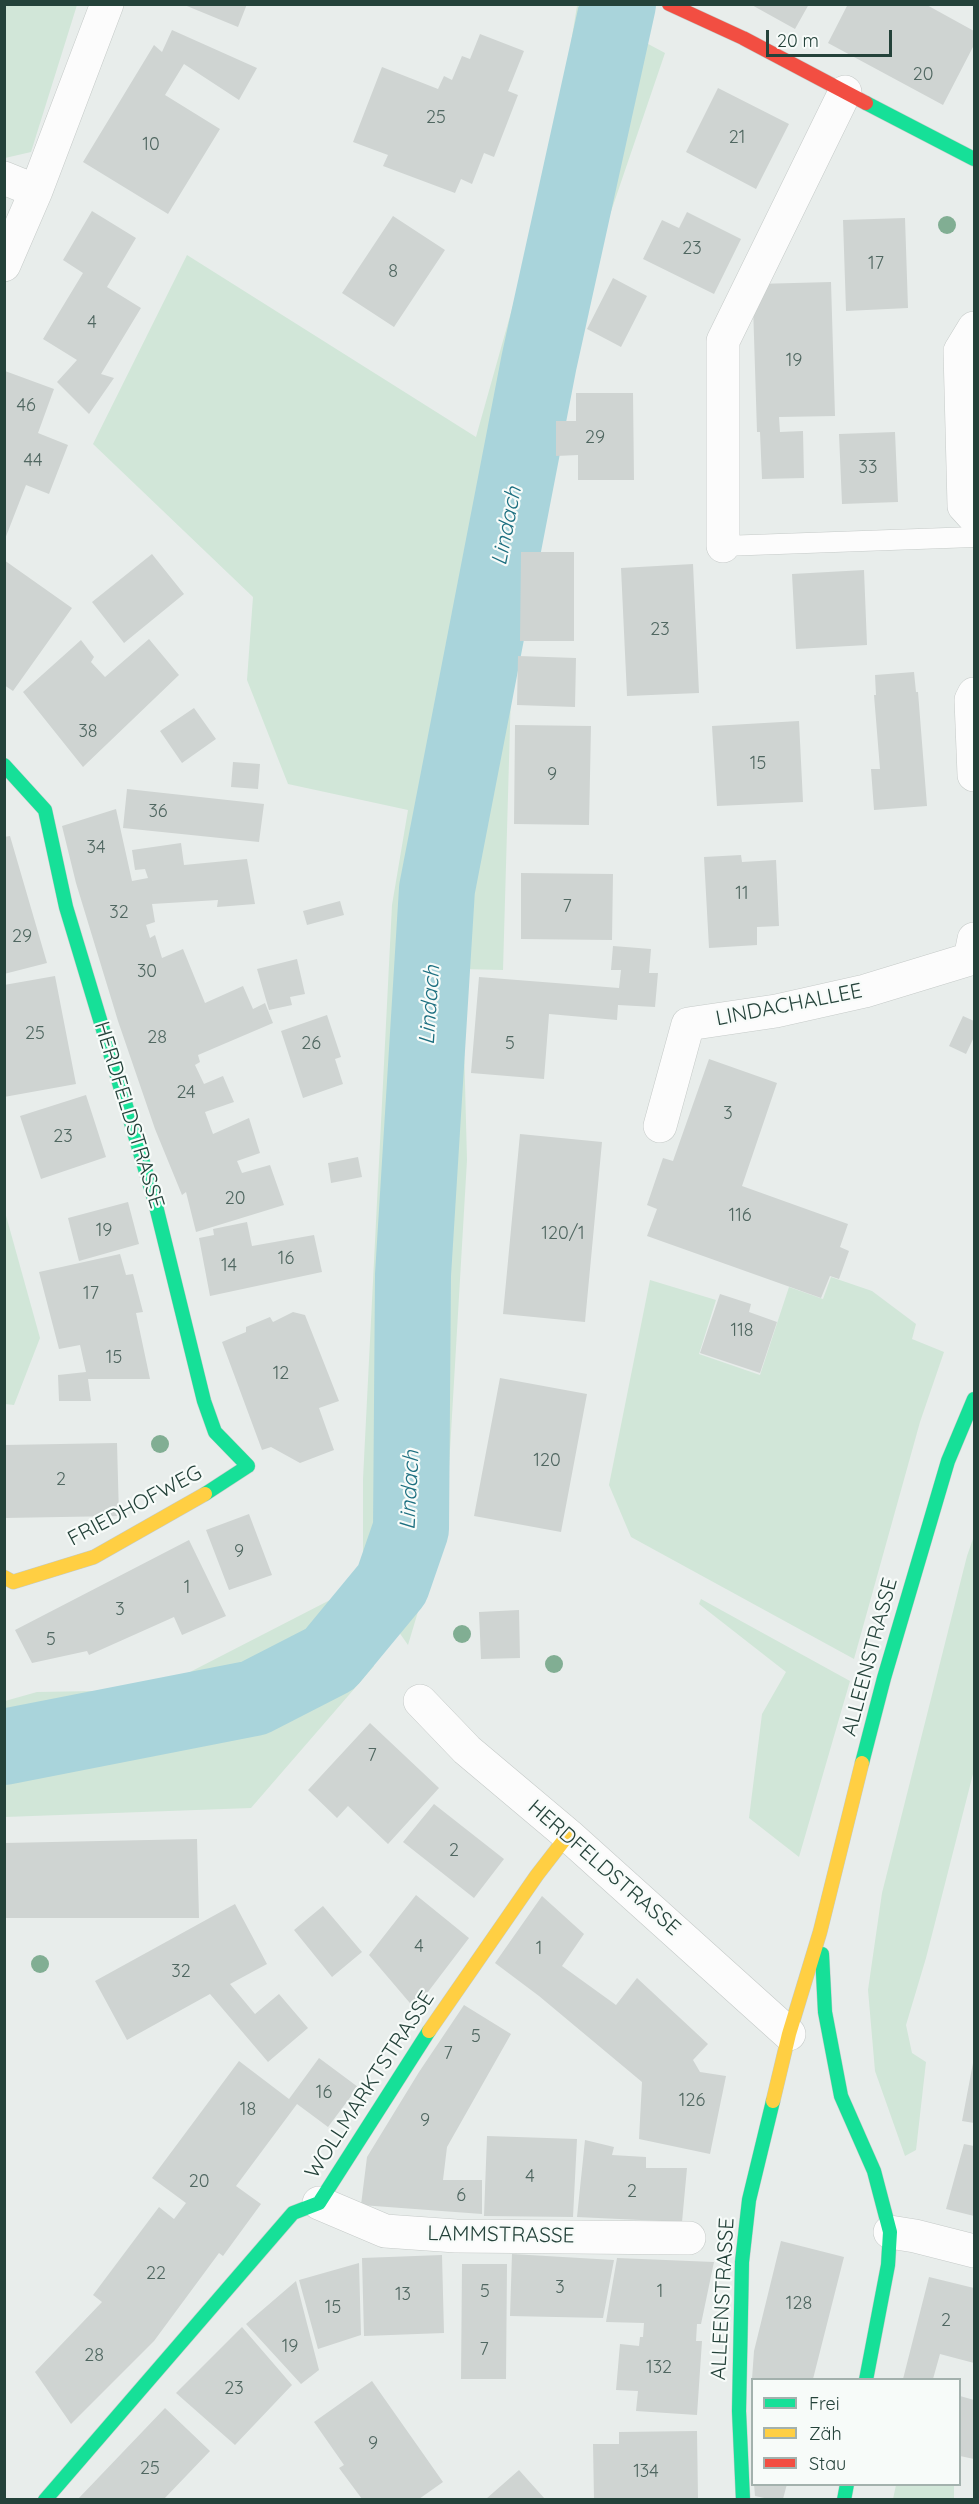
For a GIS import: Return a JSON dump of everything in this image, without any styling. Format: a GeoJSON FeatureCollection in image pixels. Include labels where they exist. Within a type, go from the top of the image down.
{"type":"FeatureCollection","features":[{"type":"Feature","properties":{"kind":"street"},"geometry":{"type":"LineString","coordinates":[[4,264],[36,191],[107,4]]}},
{"type":"Feature","properties":{"kind":"street"},"geometry":{"type":"LineString","coordinates":[[669,4],[743,38],[975,159]]}},
{"type":"Feature","properties":{"kind":"street"},"geometry":{"type":"LineString","coordinates":[[723,546],[723,341],[845,92]]}},
{"type":"Feature","properties":{"kind":"street"},"geometry":{"type":"LineString","coordinates":[[4,178],[36,191]]}},
{"type":"Feature","properties":{"kind":"street"},"geometry":{"type":"LineString","coordinates":[[975,328],[960,351],[964,506],[975,517]]}},
{"type":"Feature","properties":{"kind":"street"},"geometry":{"type":"LineString","coordinates":[[975,694],[971,700],[975,775]]}},
{"type":"Feature","properties":{"kind":"street","name":"HERDFELDSTRASSE"},"geometry":{"type":"LineString","coordinates":[[4,765],[45,810],[66,907],[155,1202],[204,1401],[215,1432],[248,1466]]}},
{"type":"Feature","properties":{"kind":"street","name":"LINDACHALLEE"},"geometry":{"type":"LineString","coordinates":[[660,1125],[688,1024],[776,1011],[865,991],[970,959],[975,939]]}},
{"type":"Feature","properties":{"kind":"street","name":"ALLEENSTRASSE"},"geometry":{"type":"LineString","coordinates":[[743,2499],[739,2411],[742,2262],[749,2200],[796,2041],[820,1932],[884,1678],[948,1461],[975,1399]]}},
{"type":"Feature","properties":{"kind":"street","name":"FRIEDHOFWEG"},"geometry":{"type":"LineString","coordinates":[[4,1577],[13,1582],[94,1557],[197,1500],[248,1466]]}},
{"type":"Feature","properties":{"kind":"street","name":"HERDFELDSTRASSE"},"geometry":{"type":"LineString","coordinates":[[420,1701],[467,1750],[568,1835],[796,2041]]}},
{"type":"Feature","properties":{"kind":"street","name":"WOLLMARKTSTRASSE"},"geometry":{"type":"LineString","coordinates":[[45,2499],[293,2213],[319,2203],[422,2040],[537,1875],[568,1835]]}},
{"type":"Feature","properties":{"kind":"street","name":"ALLEENSTRASSE"},"geometry":{"type":"LineString","coordinates":[[820,1932],[825,2012],[841,2096]]}},
{"type":"Feature","properties":{"kind":"street","name":"ALLEENSTRASSE"},"geometry":{"type":"LineString","coordinates":[[824,2073],[841,2096],[874,2170],[890,2232],[888,2265],[866,2378]]}},
{"type":"Feature","properties":{"kind":"street","name":"LAMMSTRASSE"},"geometry":{"type":"LineString","coordinates":[[319,2203],[385,2231],[456,2236],[689,2238]]}},
{"type":"Feature","properties":{"kind":"street"},"geometry":{"type":"LineString","coordinates":[[890,2232],[975,2251]]}},
{"type":"Feature","properties":{"kind":"lane"},"geometry":{"type":"LineString","coordinates":[[723,546],[975,537]]}},
{"type":"Feature","properties":{"kind":"green space"},"geometry":{"type":"Polygon","coordinates":[[[4,5],[77,5],[31,152],[5,158],[4,5]]]}},
{"type":"Feature","properties":{"kind":"green space"},"geometry":{"type":"Polygon","coordinates":[[[577,6],[665,53],[572,326],[515,551],[503,970],[462,969],[467,1160],[446,1518],[408,1645],[363,1581],[363,1479],[392,905],[408,810],[288,784],[247,680],[253,597],[93,444],[187,255],[476,437],[549,177],[577,6]]]}},
{"type":"Feature","properties":{"kind":"green space"},"geometry":{"type":"Polygon","coordinates":[[[5,1212],[40,1338],[14,1405],[5,1404],[5,1212]]]}},
{"type":"Feature","properties":{"kind":"green space"},"geometry":{"type":"Polygon","coordinates":[[[831,1277],[872,1291],[916,1324],[912,1339],[944,1352],[920,1422],[854,1659],[631,1537],[609,1485],[650,1280],[716,1300],[699,1354],[760,1375],[789,1287],[823,1299],[831,1277]]]}},
{"type":"Feature","properties":{"kind":"green space"},"geometry":{"type":"Polygon","coordinates":[[[974,1536],[974,1770],[926,1958],[906,2025],[912,2053],[926,2062],[916,2150],[905,2156],[875,2071],[868,1990],[882,1893],[974,1536]]]}},
{"type":"Feature","properties":{"kind":"green space"},"geometry":{"type":"Polygon","coordinates":[[[701,1599],[850,1681],[799,1857],[749,1818],[762,1714],[786,1672],[699,1604],[701,1599]]]}},
{"type":"Feature","properties":{"kind":"green space"},"geometry":{"type":"Polygon","coordinates":[[[330,1600],[374,1666],[251,1808],[5,1817],[5,1701],[37,1692],[155,1690],[330,1600]]]}},
{"type":"Feature","properties":{"kind":"green space"},"geometry":{"type":"Polygon","coordinates":[[[896,2486],[954,2486],[954,2499],[893,2499],[896,2486]]]}},
{"type":"Feature","properties":{"kind":"building"},"geometry":{"type":"Polygon","coordinates":[[[182,4],[247,4],[238,27],[182,4]]]}},
{"type":"Feature","properties":{"kind":"building"},"geometry":{"type":"Polygon","coordinates":[[[750,4],[809,4],[795,29],[750,4]]]}},
{"type":"Feature","properties":{"kind":"building"},"geometry":{"type":"Polygon","coordinates":[[[848,4],[925,4],[974,31],[974,45],[943,105],[828,43],[848,4]]]}},
{"type":"Feature","properties":{"kind":"building"},"geometry":{"type":"Polygon","coordinates":[[[172,30],[257,68],[239,100],[184,64],[165,95],[220,129],[168,214],[83,162],[154,45],[162,52],[172,30]]]}},
{"type":"Feature","properties":{"kind":"building"},"geometry":{"type":"Polygon","coordinates":[[[480,34],[524,51],[508,91],[518,95],[494,157],[484,153],[472,184],[461,179],[455,193],[383,166],[388,155],[353,142],[382,67],[438,89],[444,76],[452,80],[462,56],[470,59],[480,34]]]}},
{"type":"Feature","properties":{"kind":"building"},"geometry":{"type":"Polygon","coordinates":[[[718,88],[789,124],[756,189],[686,152],[718,88]]]}},
{"type":"Feature","properties":{"kind":"building"},"geometry":{"type":"Polygon","coordinates":[[[92,211],[136,238],[107,287],[141,308],[101,374],[114,378],[89,414],[57,382],[77,360],[43,339],[83,273],[63,260],[92,211]]]}},
{"type":"Feature","properties":{"kind":"building"},"geometry":{"type":"Polygon","coordinates":[[[687,212],[741,239],[714,294],[643,259],[662,220],[679,228],[687,212]]]}},
{"type":"Feature","properties":{"kind":"building"},"geometry":{"type":"Polygon","coordinates":[[[393,216],[445,250],[394,327],[342,293],[393,216]]]}},
{"type":"Feature","properties":{"kind":"building"},"geometry":{"type":"Polygon","coordinates":[[[905,218],[908,308],[846,311],[843,220],[905,218]]]}},
{"type":"Feature","properties":{"kind":"building"},"geometry":{"type":"Polygon","coordinates":[[[613,278],[647,296],[621,347],[587,329],[613,278]]]}},
{"type":"Feature","properties":{"kind":"building"},"geometry":{"type":"Polygon","coordinates":[[[831,282],[835,416],[779,417],[780,432],[803,431],[804,478],[762,479],[760,432],[757,432],[753,305],[757,284],[831,282]]]}},
{"type":"Feature","properties":{"kind":"building"},"geometry":{"type":"Polygon","coordinates":[[[5,371],[54,389],[38,433],[68,445],[49,494],[26,485],[5,539],[5,371]]]}},
{"type":"Feature","properties":{"kind":"building"},"geometry":{"type":"Polygon","coordinates":[[[576,393],[633,393],[634,480],[578,480],[578,455],[556,456],[556,421],[576,421],[576,393]]]}},
{"type":"Feature","properties":{"kind":"building"},"geometry":{"type":"Polygon","coordinates":[[[895,432],[898,502],[842,504],[839,434],[895,432]]]}},
{"type":"Feature","properties":{"kind":"building"},"geometry":{"type":"Polygon","coordinates":[[[521,552],[574,552],[574,641],[520,641],[521,552]]]}},
{"type":"Feature","properties":{"kind":"building"},"geometry":{"type":"Polygon","coordinates":[[[152,554],[184,594],[124,643],[92,602],[152,554]]]}},
{"type":"Feature","properties":{"kind":"building"},"geometry":{"type":"Polygon","coordinates":[[[4,560],[72,608],[13,691],[4,685],[4,560]]]}},
{"type":"Feature","properties":{"kind":"building"},"geometry":{"type":"Polygon","coordinates":[[[693,564],[699,693],[627,696],[621,568],[693,564]]]}},
{"type":"Feature","properties":{"kind":"building"},"geometry":{"type":"Polygon","coordinates":[[[864,570],[867,645],[796,649],[792,574],[864,570]]]}},
{"type":"Feature","properties":{"kind":"building"},"geometry":{"type":"Polygon","coordinates":[[[149,639],[179,675],[83,767],[23,692],[81,640],[94,657],[91,662],[105,677],[149,639]]]}},
{"type":"Feature","properties":{"kind":"building"},"geometry":{"type":"Polygon","coordinates":[[[518,656],[576,658],[575,707],[517,705],[518,656]]]}},
{"type":"Feature","properties":{"kind":"building"},"geometry":{"type":"Polygon","coordinates":[[[914,672],[916,692],[918,692],[927,806],[874,810],[871,769],[880,769],[874,695],[876,695],[875,675],[914,672]]]}},
{"type":"Feature","properties":{"kind":"building"},"geometry":{"type":"Polygon","coordinates":[[[194,708],[216,739],[182,763],[160,731],[194,708]]]}},
{"type":"Feature","properties":{"kind":"building"},"geometry":{"type":"Polygon","coordinates":[[[799,721],[803,802],[717,806],[712,726],[799,721]]]}},
{"type":"Feature","properties":{"kind":"building"},"geometry":{"type":"Polygon","coordinates":[[[515,725],[591,726],[589,825],[514,824],[515,725]]]}},
{"type":"Feature","properties":{"kind":"building"},"geometry":{"type":"Polygon","coordinates":[[[233,762],[260,764],[258,789],[231,787],[233,762]]]}},
{"type":"Feature","properties":{"kind":"building"},"geometry":{"type":"Polygon","coordinates":[[[127,789],[264,804],[259,842],[123,828],[127,789]]]}},
{"type":"Feature","properties":{"kind":"building"},"geometry":{"type":"Polygon","coordinates":[[[116,809],[132,881],[148,878],[145,869],[135,870],[132,850],[181,843],[184,865],[247,859],[255,904],[217,907],[218,900],[152,904],[155,922],[146,925],[150,938],[155,935],[162,958],[183,949],[205,1003],[243,986],[253,1009],[265,1003],[273,1023],[198,1055],[200,1062],[195,1065],[204,1084],[223,1076],[234,1102],[205,1112],[213,1134],[249,1118],[260,1153],[237,1161],[242,1173],[270,1165],[284,1205],[196,1232],[186,1192],[182,1195],[155,1129],[118,1021],[76,883],[62,826],[116,809]]]}},
{"type":"Feature","properties":{"kind":"building"},"geometry":{"type":"Polygon","coordinates":[[[10,836],[47,963],[4,974],[4,837],[10,836]]]}},
{"type":"Feature","properties":{"kind":"building"},"geometry":{"type":"Polygon","coordinates":[[[741,855],[742,862],[776,860],[779,926],[757,927],[757,945],[709,948],[704,857],[741,855]]]}},
{"type":"Feature","properties":{"kind":"building"},"geometry":{"type":"Polygon","coordinates":[[[521,873],[613,874],[612,940],[521,939],[521,873]]]}},
{"type":"Feature","properties":{"kind":"building"},"geometry":{"type":"Polygon","coordinates":[[[340,901],[344,915],[307,925],[303,911],[340,901]]]}},
{"type":"Feature","properties":{"kind":"building"},"geometry":{"type":"Polygon","coordinates":[[[613,946],[651,949],[649,973],[658,973],[655,1007],[618,1005],[617,1020],[549,1014],[544,1079],[471,1073],[479,977],[619,988],[621,970],[611,970],[613,946]]]}},
{"type":"Feature","properties":{"kind":"building"},"geometry":{"type":"Polygon","coordinates":[[[297,959],[305,994],[290,997],[292,1005],[269,1010],[257,969],[297,959]]]}},
{"type":"Feature","properties":{"kind":"building"},"geometry":{"type":"Polygon","coordinates":[[[55,976],[76,1084],[4,1097],[4,985],[55,976]]]}},
{"type":"Feature","properties":{"kind":"building"},"geometry":{"type":"Polygon","coordinates":[[[327,1015],[341,1057],[335,1059],[343,1084],[303,1098],[281,1031],[327,1015]]]}},
{"type":"Feature","properties":{"kind":"building"},"geometry":{"type":"Polygon","coordinates":[[[963,1016],[974,1021],[974,1037],[966,1054],[949,1046],[963,1016]]]}},
{"type":"Feature","properties":{"kind":"building"},"geometry":{"type":"Polygon","coordinates":[[[709,1059],[777,1083],[742,1186],[848,1224],[840,1247],[849,1251],[839,1279],[830,1276],[821,1298],[647,1236],[657,1209],[647,1205],[663,1158],[673,1161],[709,1059]]]}},
{"type":"Feature","properties":{"kind":"building"},"geometry":{"type":"Polygon","coordinates":[[[86,1095],[106,1157],[41,1179],[20,1116],[86,1095]]]}},
{"type":"Feature","properties":{"kind":"building"},"geometry":{"type":"Polygon","coordinates":[[[520,1134],[602,1142],[585,1322],[503,1314],[520,1134]]]}},
{"type":"Feature","properties":{"kind":"building"},"geometry":{"type":"Polygon","coordinates":[[[358,1157],[362,1177],[331,1183],[328,1163],[358,1157]]]}},
{"type":"Feature","properties":{"kind":"building"},"geometry":{"type":"Polygon","coordinates":[[[128,1202],[139,1244],[79,1261],[68,1218],[128,1202]]]}},
{"type":"Feature","properties":{"kind":"building"},"geometry":{"type":"Polygon","coordinates":[[[247,1222],[252,1246],[314,1235],[322,1272],[210,1296],[199,1238],[214,1235],[213,1229],[247,1222]]]}},
{"type":"Feature","properties":{"kind":"building"},"geometry":{"type":"Polygon","coordinates":[[[120,1254],[126,1275],[133,1274],[143,1312],[136,1313],[150,1379],[88,1379],[91,1401],[59,1401],[58,1375],[86,1372],[80,1345],[59,1349],[39,1272],[120,1254]]]}},
{"type":"Feature","properties":{"kind":"building"},"geometry":{"type":"Polygon","coordinates":[[[720,1294],[751,1304],[749,1312],[777,1322],[760,1373],[700,1353],[720,1294]]]}},
{"type":"Feature","properties":{"kind":"building"},"geometry":{"type":"Polygon","coordinates":[[[293,1312],[305,1315],[339,1401],[319,1408],[334,1450],[300,1463],[271,1447],[262,1450],[222,1342],[246,1332],[246,1327],[270,1317],[273,1322],[293,1312]]]}},
{"type":"Feature","properties":{"kind":"building"},"geometry":{"type":"Polygon","coordinates":[[[500,1378],[587,1394],[561,1532],[474,1516],[500,1378]]]}},
{"type":"Feature","properties":{"kind":"building"},"geometry":{"type":"Polygon","coordinates":[[[117,1443],[119,1516],[4,1518],[4,1445],[117,1443]]]}},
{"type":"Feature","properties":{"kind":"building"},"geometry":{"type":"Polygon","coordinates":[[[249,1514],[272,1575],[229,1590],[206,1530],[249,1514]]]}},
{"type":"Feature","properties":{"kind":"building"},"geometry":{"type":"Polygon","coordinates":[[[189,1540],[226,1616],[182,1635],[174,1617],[89,1655],[87,1651],[32,1663],[15,1630],[189,1540]]]}},
{"type":"Feature","properties":{"kind":"building"},"geometry":{"type":"Polygon","coordinates":[[[519,1610],[520,1658],[481,1659],[479,1612],[519,1610]]]}},
{"type":"Feature","properties":{"kind":"building"},"geometry":{"type":"Polygon","coordinates":[[[370,1723],[439,1788],[388,1844],[348,1806],[337,1818],[308,1790],[370,1723]]]}},
{"type":"Feature","properties":{"kind":"building"},"geometry":{"type":"Polygon","coordinates":[[[434,1804],[504,1859],[474,1898],[403,1842],[434,1804]]]}},
{"type":"Feature","properties":{"kind":"building"},"geometry":{"type":"Polygon","coordinates":[[[197,1839],[199,1918],[4,1918],[4,1843],[197,1839]]]}},
{"type":"Feature","properties":{"kind":"building"},"geometry":{"type":"Polygon","coordinates":[[[416,1895],[469,1938],[415,2009],[369,1955],[416,1895]]]}},
{"type":"Feature","properties":{"kind":"building"},"geometry":{"type":"Polygon","coordinates":[[[542,1896],[584,1934],[562,1966],[616,2005],[637,1978],[708,2044],[693,2060],[700,2072],[726,2076],[710,2154],[639,2139],[642,2082],[539,1996],[495,1963],[542,1896]]]}},
{"type":"Feature","properties":{"kind":"building"},"geometry":{"type":"Polygon","coordinates":[[[235,1904],[267,1964],[230,1984],[255,2014],[279,1994],[308,2028],[268,2062],[210,1994],[127,2040],[95,1981],[235,1904]]]}},
{"type":"Feature","properties":{"kind":"building"},"geometry":{"type":"Polygon","coordinates":[[[323,1906],[362,1952],[332,1977],[294,1930],[323,1906]]]}},
{"type":"Feature","properties":{"kind":"building"},"geometry":{"type":"Polygon","coordinates":[[[464,2005],[511,2034],[447,2147],[443,2180],[482,2180],[482,2214],[361,2205],[367,2157],[419,2072],[464,2005]]]}},
{"type":"Feature","properties":{"kind":"building"},"geometry":{"type":"Polygon","coordinates":[[[319,2058],[358,2087],[328,2127],[297,2104],[236,2186],[261,2204],[223,2256],[219,2253],[154,2341],[71,2424],[35,2372],[102,2302],[93,2295],[159,2207],[174,2219],[186,2203],[152,2178],[239,2061],[289,2099],[319,2058]]]}},
{"type":"Feature","properties":{"kind":"building"},"geometry":{"type":"Polygon","coordinates":[[[974,2063],[974,2123],[962,2121],[974,2063]]]}},
{"type":"Feature","properties":{"kind":"building"},"geometry":{"type":"Polygon","coordinates":[[[487,2136],[577,2139],[573,2217],[484,2216],[487,2136]]]}},
{"type":"Feature","properties":{"kind":"building"},"geometry":{"type":"Polygon","coordinates":[[[585,2140],[614,2147],[612,2155],[646,2157],[646,2168],[687,2168],[682,2222],[577,2217],[585,2140]]]}},
{"type":"Feature","properties":{"kind":"building"},"geometry":{"type":"Polygon","coordinates":[[[964,2144],[974,2146],[974,2216],[946,2209],[964,2144]]]}},
{"type":"Feature","properties":{"kind":"building"},"geometry":{"type":"Polygon","coordinates":[[[781,2241],[844,2257],[813,2378],[752,2378],[754,2351],[781,2241]]]}},
{"type":"Feature","properties":{"kind":"building"},"geometry":{"type":"Polygon","coordinates":[[[512,2254],[614,2260],[603,2318],[510,2316],[512,2254]]]}},
{"type":"Feature","properties":{"kind":"building"},"geometry":{"type":"Polygon","coordinates":[[[442,2255],[444,2333],[364,2336],[362,2258],[442,2255]]]}},
{"type":"Feature","properties":{"kind":"building"},"geometry":{"type":"Polygon","coordinates":[[[617,2258],[714,2262],[701,2324],[697,2324],[696,2341],[702,2341],[697,2415],[636,2411],[638,2391],[616,2390],[620,2344],[639,2346],[640,2337],[643,2337],[644,2323],[606,2322],[617,2258]]]}},
{"type":"Feature","properties":{"kind":"building"},"geometry":{"type":"Polygon","coordinates":[[[359,2263],[361,2335],[318,2349],[299,2280],[359,2263]]]}},
{"type":"Feature","properties":{"kind":"building"},"geometry":{"type":"Polygon","coordinates":[[[462,2264],[507,2264],[506,2379],[461,2379],[462,2264]]]}},
{"type":"Feature","properties":{"kind":"building"},"geometry":{"type":"Polygon","coordinates":[[[929,2277],[974,2288],[974,2363],[940,2354],[933,2378],[903,2378],[929,2277]]]}},
{"type":"Feature","properties":{"kind":"building"},"geometry":{"type":"Polygon","coordinates":[[[296,2281],[319,2370],[301,2384],[246,2324],[296,2281]]]}},
{"type":"Feature","properties":{"kind":"building"},"geometry":{"type":"Polygon","coordinates":[[[242,2327],[292,2385],[235,2445],[176,2393],[242,2327]]]}},
{"type":"Feature","properties":{"kind":"building"},"geometry":{"type":"Polygon","coordinates":[[[372,2381],[443,2482],[419,2499],[362,2499],[339,2468],[344,2465],[314,2422],[372,2381]]]}},
{"type":"Feature","properties":{"kind":"building"},"geometry":{"type":"Polygon","coordinates":[[[961,2396],[974,2400],[974,2459],[961,2456],[961,2396]]]}},
{"type":"Feature","properties":{"kind":"building"},"geometry":{"type":"Polygon","coordinates":[[[165,2408],[210,2451],[164,2499],[78,2499],[165,2408]]]}},
{"type":"Feature","properties":{"kind":"building"},"geometry":{"type":"Polygon","coordinates":[[[697,2431],[698,2499],[594,2499],[593,2444],[619,2444],[619,2432],[697,2431]]]}},
{"type":"Feature","properties":{"kind":"building"},"geometry":{"type":"Polygon","coordinates":[[[519,2470],[545,2499],[486,2499],[519,2470]]]}},
{"type":"Feature","properties":{"kind":"building"},"geometry":{"type":"Polygon","coordinates":[[[754,2486],[786,2486],[783,2499],[755,2496],[754,2486]]]}},
{"type":"Feature","properties":{"kind":"waterway","name":"Lindach"},"geometry":{"type":"LineString","coordinates":[[4,1747],[254,1698],[330,1659],[392,1584],[411,1529],[413,1275],[437,889],[539,362],[618,4]]}},
{"type":"Feature","properties":{"kind":"traffic: fast"},"geometry":{"type":"LineString","coordinates":[[866,103],[974,159]]}},
{"type":"Feature","properties":{"kind":"traffic: fast"},"geometry":{"type":"LineString","coordinates":[[4,765],[45,810],[66,907],[155,1202],[204,1401],[215,1432],[248,1466],[205,1494]]}},
{"type":"Feature","properties":{"kind":"traffic: fast"},"geometry":{"type":"LineString","coordinates":[[862,1763],[884,1678],[948,1461],[974,1399]]}},
{"type":"Feature","properties":{"kind":"traffic: fast"},"geometry":{"type":"LineString","coordinates":[[822,1954],[825,2012],[841,2096],[874,2171],[890,2232],[888,2265],[866,2378]]}},
{"type":"Feature","properties":{"kind":"traffic: fast"},"geometry":{"type":"LineString","coordinates":[[45,2500],[293,2213],[319,2203],[429,2031]]}},
{"type":"Feature","properties":{"kind":"traffic: fast"},"geometry":{"type":"LineString","coordinates":[[743,2500],[739,2411],[742,2262],[749,2200],[773,2101]]}},
{"type":"Feature","properties":{"kind":"traffic: fast"},"geometry":{"type":"LineString","coordinates":[[844,2500],[847,2486]]}},
{"type":"Feature","properties":{"kind":"traffic: slow"},"geometry":{"type":"LineString","coordinates":[[4,1577],[13,1582],[94,1557],[205,1494]]}},
{"type":"Feature","properties":{"kind":"traffic: slow"},"geometry":{"type":"LineString","coordinates":[[773,2101],[789,2034],[820,1932],[862,1763]]}},
{"type":"Feature","properties":{"kind":"traffic: slow"},"geometry":{"type":"LineString","coordinates":[[429,2031],[537,1875],[568,1835]]}},
{"type":"Feature","properties":{"kind":"traffic: jam"},"geometry":{"type":"LineString","coordinates":[[669,4],[743,38],[866,103]]}}]}
